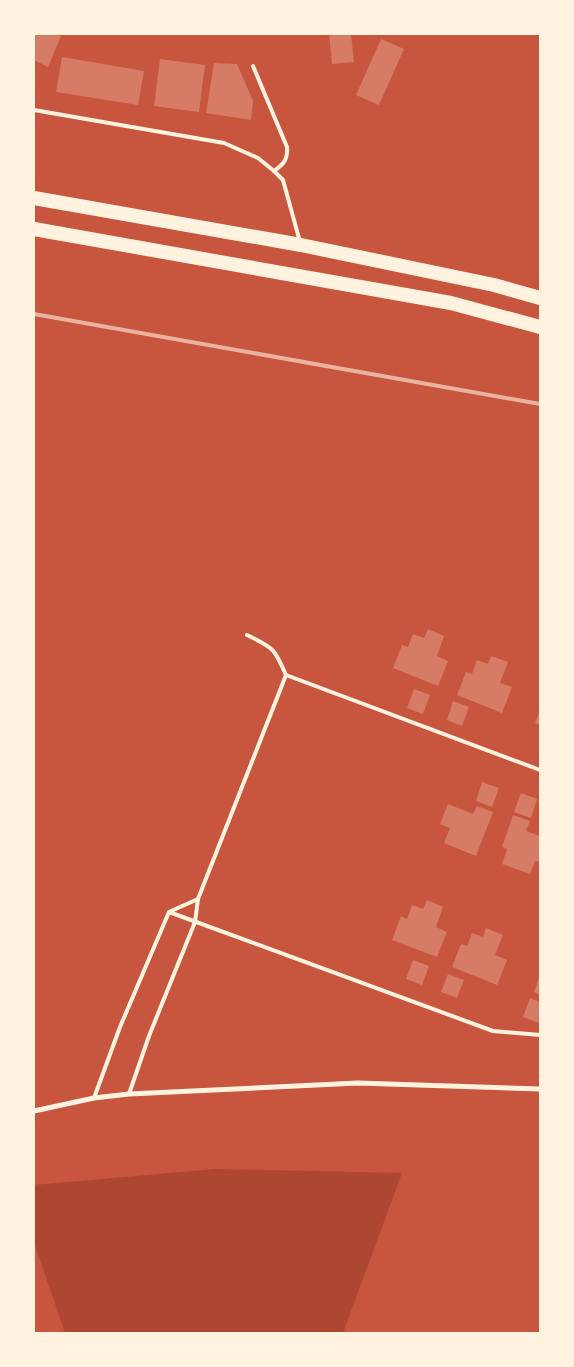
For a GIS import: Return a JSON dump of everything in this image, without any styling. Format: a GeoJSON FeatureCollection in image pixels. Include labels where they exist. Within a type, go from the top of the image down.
{"type":"FeatureCollection","features":[{"type":"Feature","properties":{"kind":"highway"},"geometry":{"type":"LineString","coordinates":[[34,198],[301,245],[494,285],[540,298]]}},
{"type":"Feature","properties":{"kind":"highway"},"geometry":{"type":"LineString","coordinates":[[34,228],[451,303],[540,327]]}},
{"type":"Feature","properties":{"kind":"street"},"geometry":{"type":"LineString","coordinates":[[34,1111],[94,1098],[128,1094],[358,1083],[540,1089]]}},
{"type":"Feature","properties":{"kind":"lane"},"geometry":{"type":"LineString","coordinates":[[253,66],[287,146],[288,155],[284,164],[274,171]]}},
{"type":"Feature","properties":{"kind":"lane"},"geometry":{"type":"LineString","coordinates":[[34,110],[224,143],[258,158],[283,180],[301,245]]}},
{"type":"Feature","properties":{"kind":"lane"},"geometry":{"type":"LineString","coordinates":[[247,635],[269,646],[275,652],[286,675],[540,770]]}},
{"type":"Feature","properties":{"kind":"lane"},"geometry":{"type":"LineString","coordinates":[[128,1094],[195,922],[198,899],[286,675]]}},
{"type":"Feature","properties":{"kind":"lane"},"geometry":{"type":"LineString","coordinates":[[94,1098],[120,1027],[169,912],[198,899]]}},
{"type":"Feature","properties":{"kind":"lane"},"geometry":{"type":"LineString","coordinates":[[169,912],[493,1031],[540,1035]]}},
{"type":"Feature","properties":{"kind":"shaded area"},"geometry":{"type":"Polygon","coordinates":[[[215,1169],[402,1173],[343,1333],[65,1333],[34,1242],[34,1185],[215,1169]]]}},
{"type":"Feature","properties":{"kind":"building"},"geometry":{"type":"Polygon","coordinates":[[[35,34],[55,34],[61,36],[48,67],[34,60],[35,34]]]}},
{"type":"Feature","properties":{"kind":"building"},"geometry":{"type":"Polygon","coordinates":[[[329,34],[351,34],[354,62],[332,64],[329,34]]]}},
{"type":"Feature","properties":{"kind":"building"},"geometry":{"type":"Polygon","coordinates":[[[381,39],[404,49],[379,105],[356,95],[381,39]]]}},
{"type":"Feature","properties":{"kind":"building"},"geometry":{"type":"Polygon","coordinates":[[[62,57],[144,71],[138,105],[56,92],[62,57]]]}},
{"type":"Feature","properties":{"kind":"building"},"geometry":{"type":"Polygon","coordinates":[[[160,59],[205,65],[199,112],[154,106],[160,59]]]}},
{"type":"Feature","properties":{"kind":"building"},"geometry":{"type":"Polygon","coordinates":[[[214,63],[237,64],[253,101],[251,120],[206,113],[214,63]]]}},
{"type":"Feature","properties":{"kind":"building"},"geometry":{"type":"Polygon","coordinates":[[[428,629],[444,636],[437,656],[448,661],[438,686],[393,668],[402,645],[408,647],[413,634],[424,638],[428,629]]]}},
{"type":"Feature","properties":{"kind":"building"},"geometry":{"type":"Polygon","coordinates":[[[491,656],[508,662],[500,683],[512,687],[502,713],[457,695],[466,672],[472,674],[477,660],[488,664],[491,656]]]}},
{"type":"Feature","properties":{"kind":"building"},"geometry":{"type":"Polygon","coordinates":[[[414,689],[430,695],[423,714],[407,708],[414,689]]]}},
{"type":"Feature","properties":{"kind":"building"},"geometry":{"type":"Polygon","coordinates":[[[453,701],[469,707],[462,726],[447,720],[453,701]]]}},
{"type":"Feature","properties":{"kind":"building"},"geometry":{"type":"Polygon","coordinates":[[[540,711],[540,725],[535,723],[540,711]]]}},
{"type":"Feature","properties":{"kind":"building"},"geometry":{"type":"Polygon","coordinates":[[[482,782],[499,788],[492,807],[476,801],[482,782]]]}},
{"type":"Feature","properties":{"kind":"building"},"geometry":{"type":"Polygon","coordinates":[[[521,793],[537,799],[531,818],[514,812],[521,793]]]}},
{"type":"Feature","properties":{"kind":"building"},"geometry":{"type":"Polygon","coordinates":[[[448,804],[473,814],[477,806],[493,812],[476,856],[444,843],[450,828],[440,824],[448,804]]]}},
{"type":"Feature","properties":{"kind":"building"},"geometry":{"type":"Polygon","coordinates":[[[513,815],[530,821],[526,831],[540,836],[540,862],[535,861],[530,874],[502,864],[507,849],[502,847],[513,815]]]}},
{"type":"Feature","properties":{"kind":"building"},"geometry":{"type":"Polygon","coordinates":[[[427,900],[443,907],[436,927],[447,932],[437,957],[392,940],[401,916],[407,919],[412,905],[423,909],[427,900]]]}},
{"type":"Feature","properties":{"kind":"building"},"geometry":{"type":"Polygon","coordinates":[[[486,928],[503,935],[495,955],[507,960],[497,985],[452,967],[461,944],[467,946],[472,933],[483,937],[486,928]]]}},
{"type":"Feature","properties":{"kind":"building"},"geometry":{"type":"Polygon","coordinates":[[[413,960],[429,966],[422,985],[406,979],[413,960]]]}},
{"type":"Feature","properties":{"kind":"building"},"geometry":{"type":"Polygon","coordinates":[[[448,974],[464,980],[457,998],[441,992],[448,974]]]}},
{"type":"Feature","properties":{"kind":"building"},"geometry":{"type":"Polygon","coordinates":[[[540,975],[540,995],[534,992],[540,975]]]}},
{"type":"Feature","properties":{"kind":"building"},"geometry":{"type":"Polygon","coordinates":[[[530,998],[540,1002],[539,1023],[523,1017],[530,998]]]}},
{"type":"Feature","properties":{"kind":"railway"},"geometry":{"type":"LineString","coordinates":[[34,314],[540,404]]}}]}
